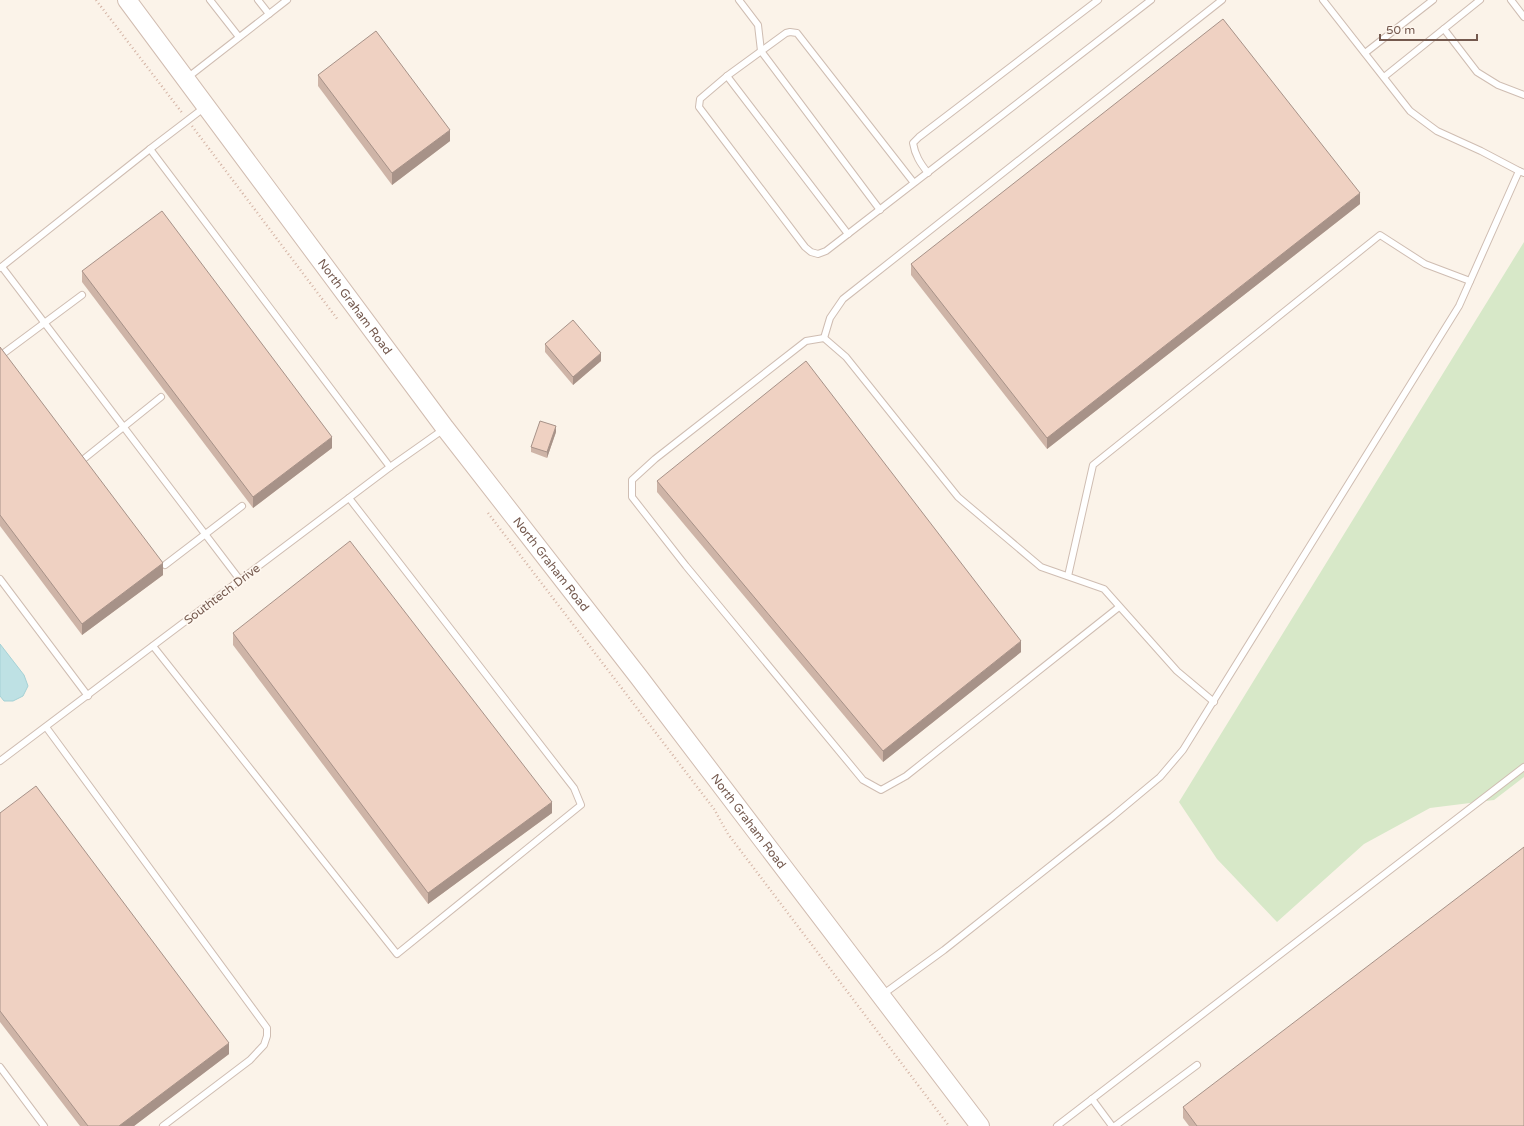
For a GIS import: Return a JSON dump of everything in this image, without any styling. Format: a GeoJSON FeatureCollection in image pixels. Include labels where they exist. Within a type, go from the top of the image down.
{"type":"FeatureCollection","features":[{"type":"Feature","properties":{"kind":"street","name":"North Graham Road"},"geometry":{"type":"LineString","coordinates":[[128,0],[445,428],[638,676],[980,1126]]}},
{"type":"Feature","properties":{"kind":"lane"},"geometry":{"type":"LineString","coordinates":[[210,0],[239,37]]}},
{"type":"Feature","properties":{"kind":"lane"},"geometry":{"type":"LineString","coordinates":[[258,0],[269,14]]}},
{"type":"Feature","properties":{"kind":"lane"},"geometry":{"type":"LineString","coordinates":[[186,79],[287,0]]}},
{"type":"Feature","properties":{"kind":"lane"},"geometry":{"type":"LineString","coordinates":[[739,0],[758,24],[761,51],[880,210]]}},
{"type":"Feature","properties":{"kind":"lane"},"geometry":{"type":"LineString","coordinates":[[928,173],[918,160],[913,143],[1098,0]]}},
{"type":"Feature","properties":{"kind":"lane"},"geometry":{"type":"LineString","coordinates":[[914,183],[797,33],[786,33],[727,76],[700,99],[699,106],[805,247],[811,252],[818,254],[826,251],[880,210],[1151,0]]}},
{"type":"Feature","properties":{"kind":"lane"},"geometry":{"type":"LineString","coordinates":[[824,338],[830,318],[843,299],[1222,0]]}},
{"type":"Feature","properties":{"kind":"lane"},"geometry":{"type":"LineString","coordinates":[[881,996],[944,950],[1160,777],[1183,750],[1459,306],[1521,172],[1481,151],[1437,131],[1410,111],[1322,0]]}},
{"type":"Feature","properties":{"kind":"lane"},"geometry":{"type":"LineString","coordinates":[[1365,53],[1434,0]]}},
{"type":"Feature","properties":{"kind":"lane"},"geometry":{"type":"LineString","coordinates":[[1384,77],[1480,0]]}},
{"type":"Feature","properties":{"kind":"lane"},"geometry":{"type":"LineString","coordinates":[[1511,0],[1524,17]]}},
{"type":"Feature","properties":{"kind":"lane"},"geometry":{"type":"LineString","coordinates":[[1444,29],[1477,72],[1498,85],[1524,95]]}},
{"type":"Feature","properties":{"kind":"lane"},"geometry":{"type":"LineString","coordinates":[[727,76],[848,234]]}},
{"type":"Feature","properties":{"kind":"lane"},"geometry":{"type":"LineString","coordinates":[[206,106],[1,268],[240,580]]}},
{"type":"Feature","properties":{"kind":"lane"},"geometry":{"type":"LineString","coordinates":[[150,150],[390,467]]}},
{"type":"Feature","properties":{"kind":"lane"},"geometry":{"type":"LineString","coordinates":[[1068,576],[1093,466],[1380,236],[1425,264],[1470,281]]}},
{"type":"Feature","properties":{"kind":"lane"},"geometry":{"type":"LineString","coordinates":[[4,354],[82,295]]}},
{"type":"Feature","properties":{"kind":"lane"},"geometry":{"type":"LineString","coordinates":[[824,338],[846,357],[958,497],[1041,567],[1104,589],[1177,671],[1214,702]]}},
{"type":"Feature","properties":{"kind":"lane"},"geometry":{"type":"LineString","coordinates":[[824,338],[806,341],[655,459],[632,480],[632,497],[686,566],[863,780],[881,790],[906,776],[1119,607]]}},
{"type":"Feature","properties":{"kind":"lane"},"geometry":{"type":"LineString","coordinates":[[85,458],[161,397]]}},
{"type":"Feature","properties":{"kind":"lane","name":"Southtech Drive"},"geometry":{"type":"LineString","coordinates":[[0,761],[390,467],[445,428]]}},
{"type":"Feature","properties":{"kind":"lane"},"geometry":{"type":"LineString","coordinates":[[153,646],[397,954],[581,804],[574,788],[349,498]]}},
{"type":"Feature","properties":{"kind":"lane"},"geometry":{"type":"LineString","coordinates":[[165,565],[242,506]]}},
{"type":"Feature","properties":{"kind":"lane"},"geometry":{"type":"LineString","coordinates":[[0,579],[88,696]]}},
{"type":"Feature","properties":{"kind":"lane"},"geometry":{"type":"LineString","coordinates":[[46,727],[267,1028],[267,1036],[264,1045],[250,1060],[163,1126]]}},
{"type":"Feature","properties":{"kind":"lane"},"geometry":{"type":"LineString","coordinates":[[1057,1126],[1524,767]]}},
{"type":"Feature","properties":{"kind":"lane"},"geometry":{"type":"LineString","coordinates":[[1092,1099],[1113,1126],[1197,1065]]}},
{"type":"Feature","properties":{"kind":"lane"},"geometry":{"type":"LineString","coordinates":[[0,1067],[44,1126]]}},
{"type":"Feature","properties":{"kind":"path"},"geometry":{"type":"LineString","coordinates":[[96,0],[338,320]]}},
{"type":"Feature","properties":{"kind":"path"},"geometry":{"type":"LineString","coordinates":[[488,513],[714,809],[728,834],[949,1126]]}},
{"type":"Feature","properties":{"kind":"green space"},"geometry":{"type":"Polygon","coordinates":[[[1524,242],[1524,777],[1494,800],[1430,808],[1364,844],[1277,922],[1217,859],[1179,802],[1524,242]]]}},
{"type":"Feature","properties":{"kind":"water"},"geometry":{"type":"Polygon","coordinates":[[[0,644],[24,675],[28,686],[23,696],[13,701],[4,701],[0,696],[0,644]]]}},
{"type":"Feature","properties":{"kind":"building"},"geometry":{"type":"Polygon","coordinates":[[[1223,19],[1360,193],[1047,438],[911,264],[1223,19]]]}},
{"type":"Feature","properties":{"kind":"building"},"geometry":{"type":"Polygon","coordinates":[[[376,31],[450,130],[392,173],[318,75],[376,31]]]}},
{"type":"Feature","properties":{"kind":"building"},"geometry":{"type":"Polygon","coordinates":[[[162,211],[332,437],[253,497],[82,271],[162,211]]]}},
{"type":"Feature","properties":{"kind":"building"},"geometry":{"type":"Polygon","coordinates":[[[573,320],[601,353],[573,377],[545,344],[573,320]]]}},
{"type":"Feature","properties":{"kind":"building"},"geometry":{"type":"Polygon","coordinates":[[[0,347],[163,563],[82,624],[0,515],[0,347]]]}},
{"type":"Feature","properties":{"kind":"building"},"geometry":{"type":"Polygon","coordinates":[[[806,361],[1021,641],[883,751],[657,481],[806,361]]]}},
{"type":"Feature","properties":{"kind":"building"},"geometry":{"type":"Polygon","coordinates":[[[540,421],[556,426],[547,452],[531,447],[540,421]]]}},
{"type":"Feature","properties":{"kind":"building"},"geometry":{"type":"Polygon","coordinates":[[[350,541],[552,802],[428,893],[233,633],[350,541]]]}},
{"type":"Feature","properties":{"kind":"building"},"geometry":{"type":"Polygon","coordinates":[[[36,786],[229,1043],[119,1126],[88,1126],[0,1011],[0,813],[36,786]]]}},
{"type":"Feature","properties":{"kind":"building"},"geometry":{"type":"Polygon","coordinates":[[[1524,847],[1524,1126],[1197,1126],[1183,1107],[1524,847]]]}}]}
